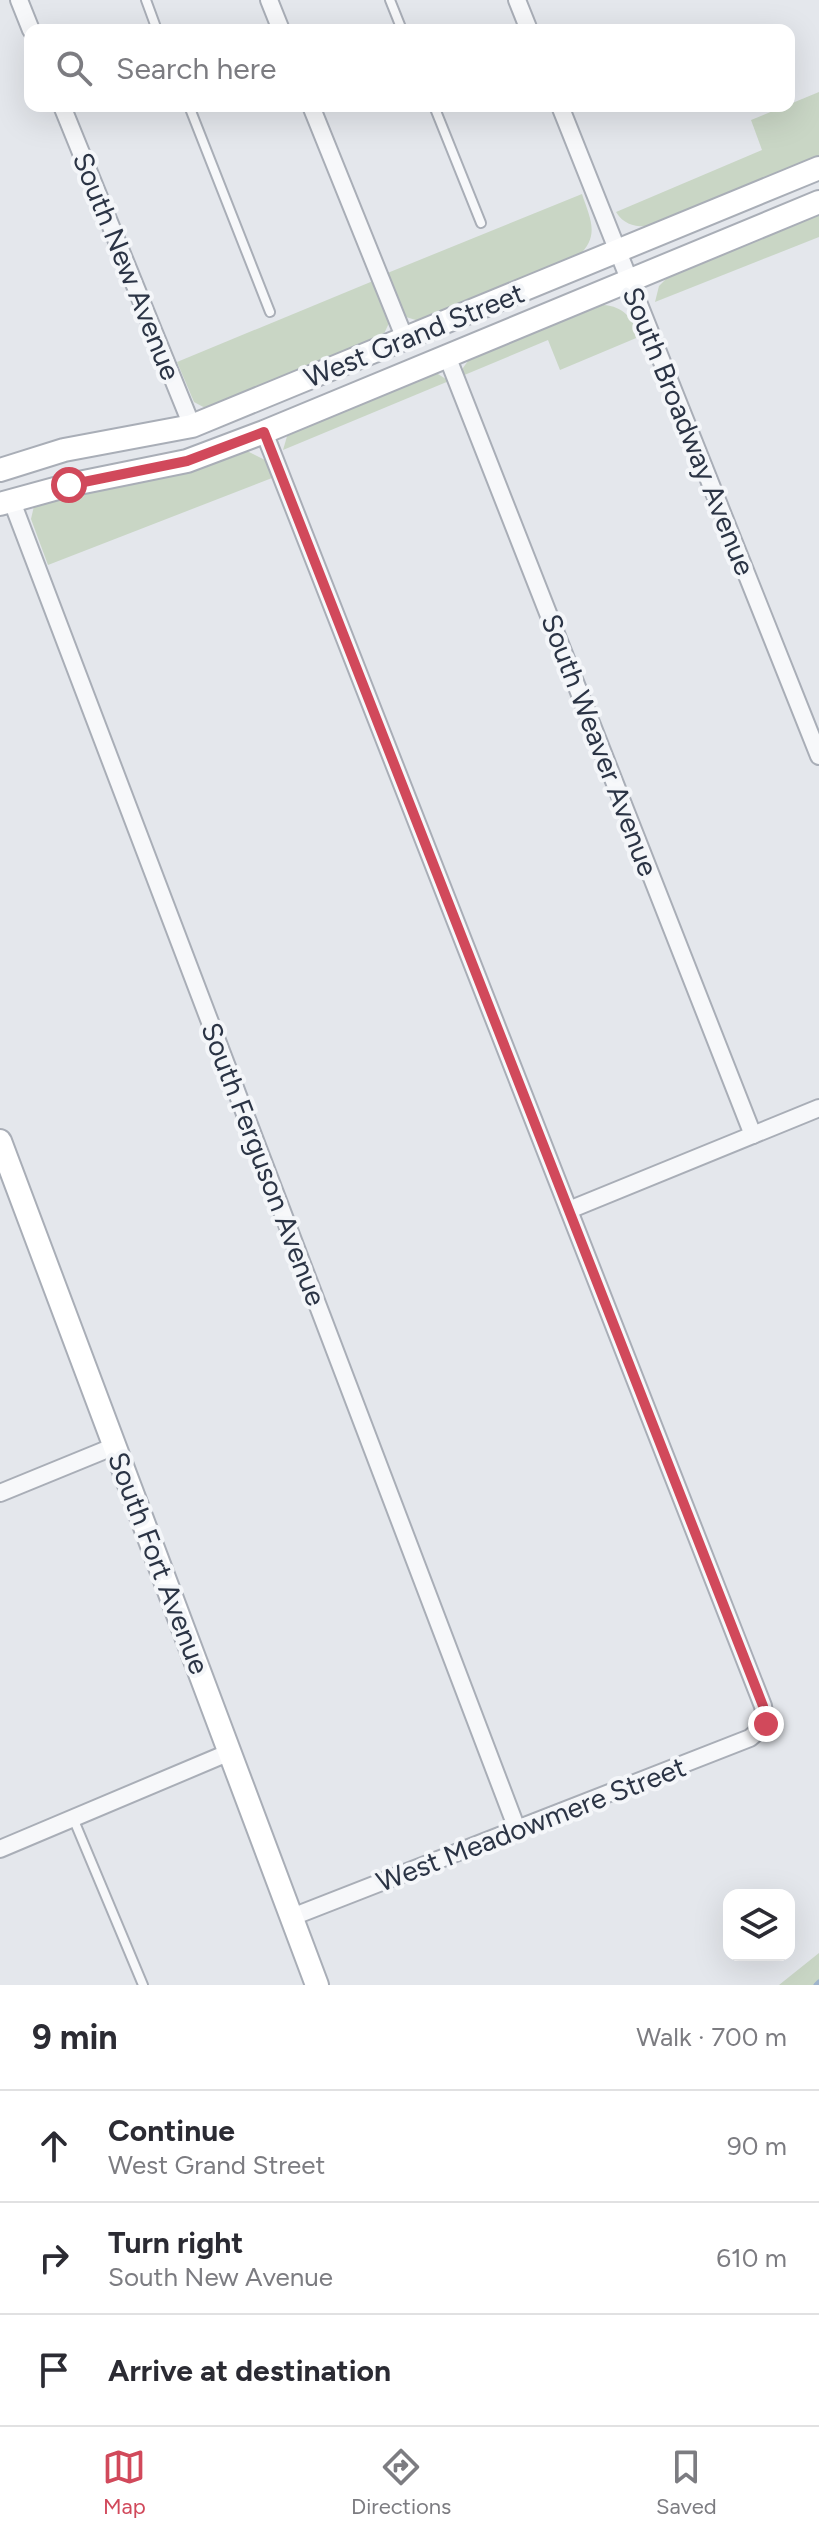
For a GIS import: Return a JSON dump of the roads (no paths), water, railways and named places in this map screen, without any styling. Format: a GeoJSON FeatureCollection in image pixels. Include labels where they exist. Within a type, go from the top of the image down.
{"type":"FeatureCollection","features":[{"type":"Feature","properties":{"kind":"main road","name":"West Grand Street"},"geometry":{"type":"LineString","coordinates":[[0,470],[64,450],[192,426],[819,168]]}},
{"type":"Feature","properties":{"kind":"main road","name":"West Grand Street"},"geometry":{"type":"LineString","coordinates":[[6,501],[187,461],[819,202]]}},
{"type":"Feature","properties":{"kind":"main road","name":"South Fort Avenue"},"geometry":{"type":"LineString","coordinates":[[0,1141],[317,1985]]}},
{"type":"Feature","properties":{"kind":"street"},"geometry":{"type":"LineString","coordinates":[[19,0],[29,24]]}},
{"type":"Feature","properties":{"kind":"street"},"geometry":{"type":"LineString","coordinates":[[269,0],[279,24]]}},
{"type":"Feature","properties":{"kind":"street"},"geometry":{"type":"LineString","coordinates":[[517,0],[527,24]]}},
{"type":"Feature","properties":{"kind":"street","name":"South New Avenue"},"geometry":{"type":"LineString","coordinates":[[64,112],[192,426]]}},
{"type":"Feature","properties":{"kind":"street"},"geometry":{"type":"LineString","coordinates":[[313,112],[405,339]]}},
{"type":"Feature","properties":{"kind":"street","name":"South Broadway Avenue"},"geometry":{"type":"LineString","coordinates":[[562,112],[819,756]]}},
{"type":"Feature","properties":{"kind":"street","name":"South Weaver Avenue"},"geometry":{"type":"LineString","coordinates":[[447,356],[753,1135]]}},
{"type":"Feature","properties":{"kind":"street"},"geometry":{"type":"LineString","coordinates":[[264,432],[569,1210],[819,1108]]}},
{"type":"Feature","properties":{"kind":"street","name":"South Ferguson Avenue"},"geometry":{"type":"LineString","coordinates":[[6,501],[517,1829]]}},
{"type":"Feature","properties":{"kind":"street","name":"West Meadowmere Street"},"geometry":{"type":"LineString","coordinates":[[292,1917],[750,1738],[766,1724],[763,1706],[569,1210]]}},
{"type":"Feature","properties":{"kind":"street"},"geometry":{"type":"LineString","coordinates":[[0,1493],[115,1446]]}},
{"type":"Feature","properties":{"kind":"street"},"geometry":{"type":"LineString","coordinates":[[0,1849],[230,1752]]}},
{"type":"Feature","properties":{"kind":"lane"},"geometry":{"type":"LineString","coordinates":[[146,0],[155,24]]}},
{"type":"Feature","properties":{"kind":"lane"},"geometry":{"type":"LineString","coordinates":[[390,0],[400,24]]}},
{"type":"Feature","properties":{"kind":"lane"},"geometry":{"type":"LineString","coordinates":[[191,112],[270,312]]}},
{"type":"Feature","properties":{"kind":"lane"},"geometry":{"type":"LineString","coordinates":[[436,112],[481,223]]}},
{"type":"Feature","properties":{"kind":"lane"},"geometry":{"type":"LineString","coordinates":[[73,1817],[143,1985]]}},
{"type":"Feature","properties":{"kind":"waterway"},"geometry":{"type":"LineString","coordinates":[[816,1985],[819,1982]]}}]}
